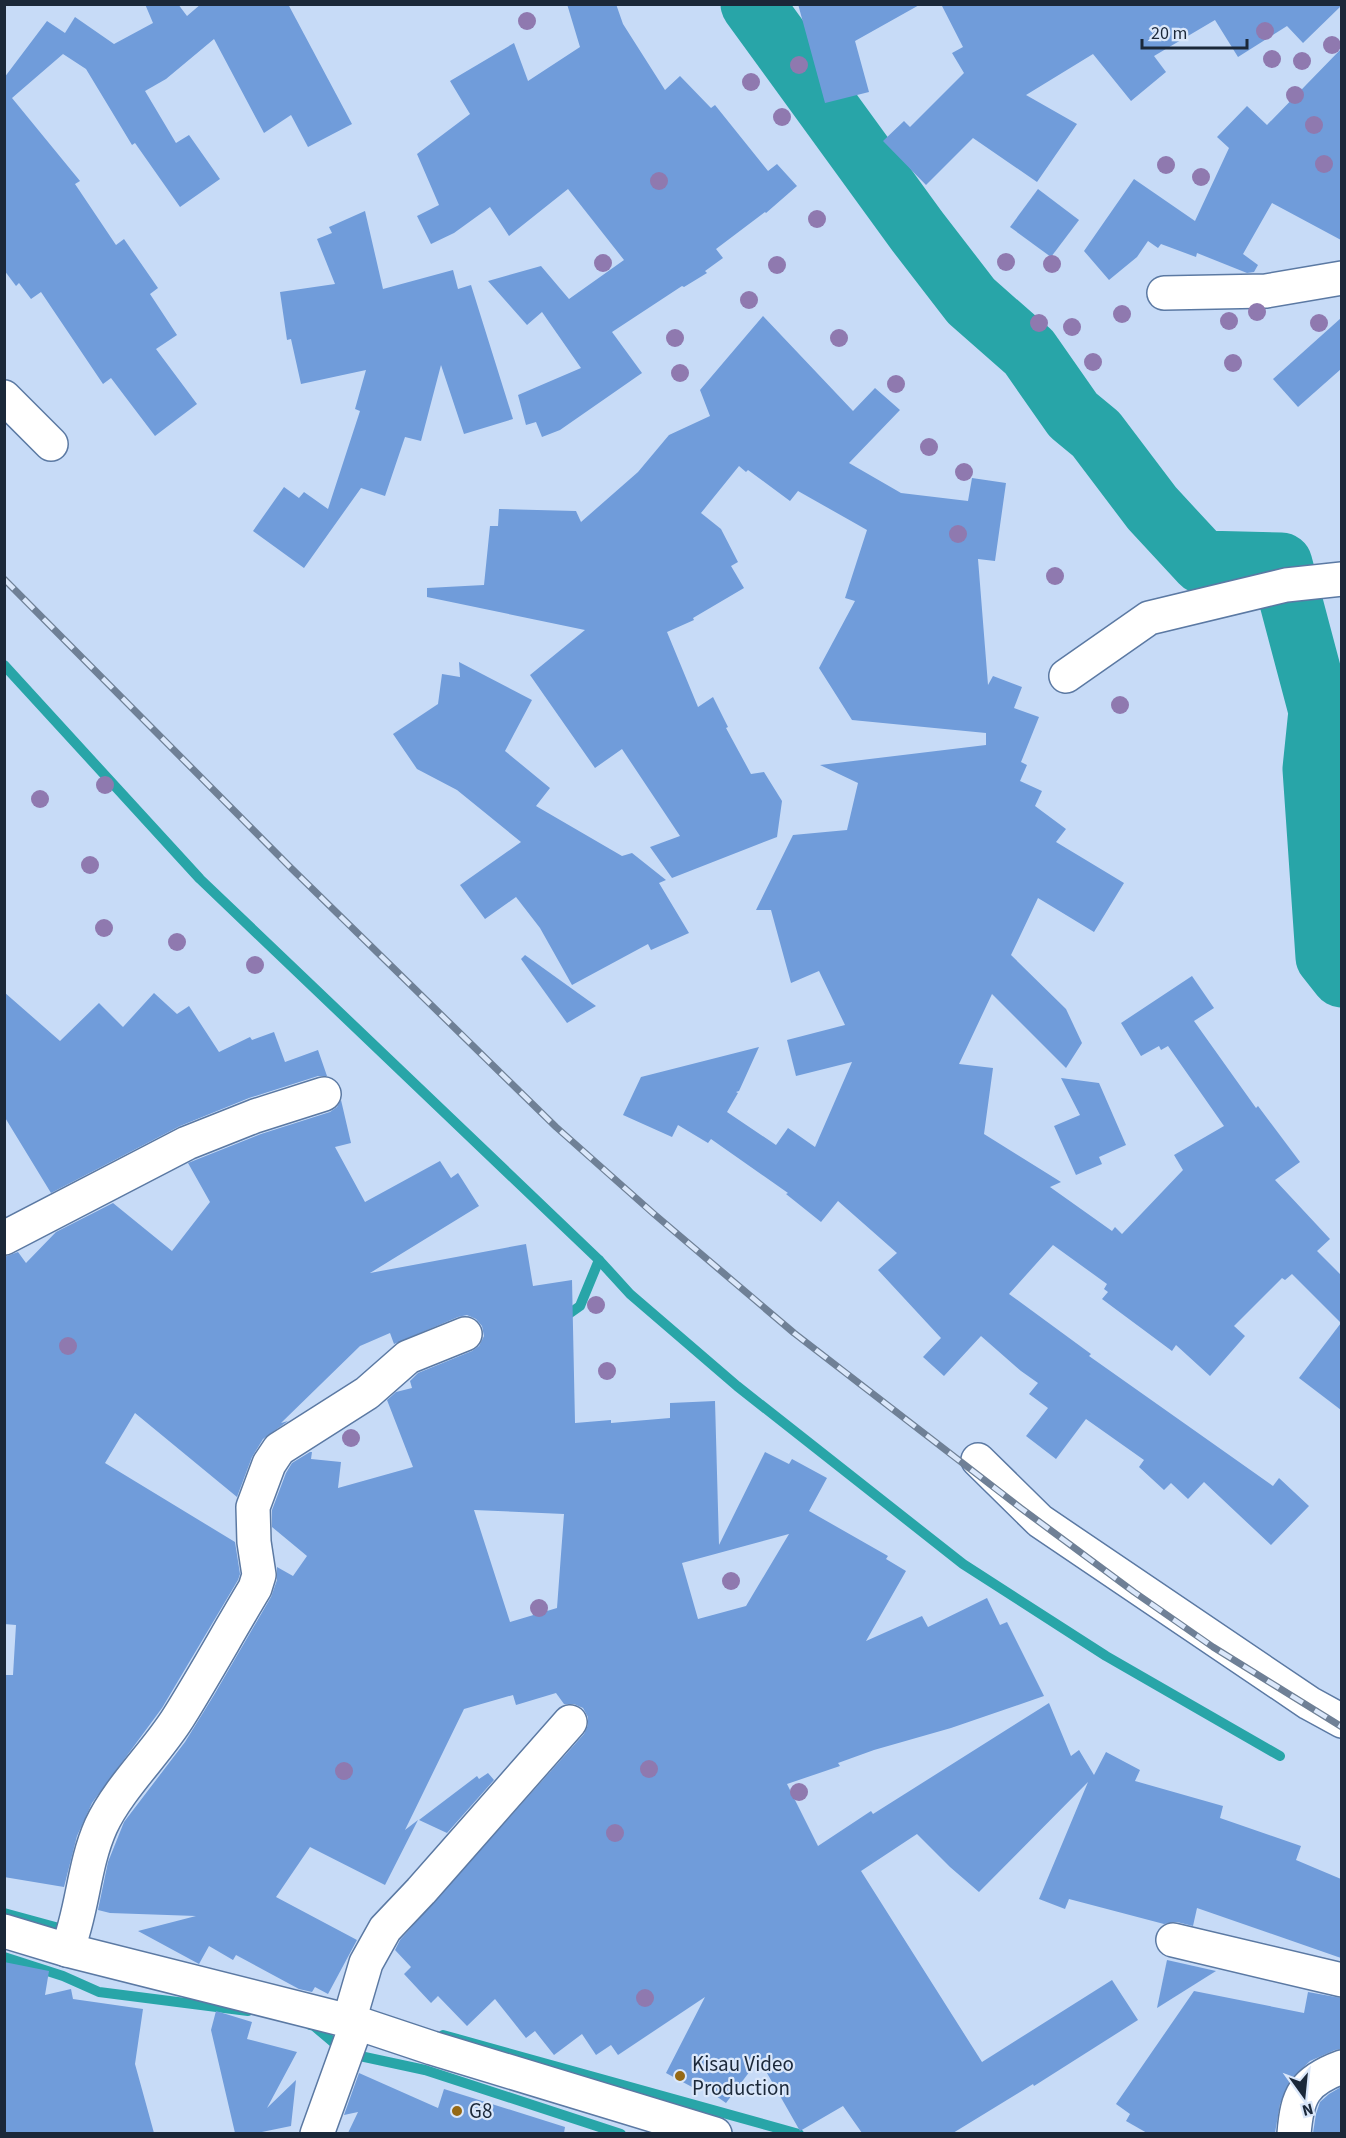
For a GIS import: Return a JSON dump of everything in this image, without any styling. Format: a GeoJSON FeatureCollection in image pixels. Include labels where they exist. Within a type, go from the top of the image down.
{"type":"FeatureCollection","features":[{"type":"Feature","properties":{"kind":"street"},"geometry":{"type":"LineString","coordinates":[[1164,292],[1266,291],[1341,278]]}},
{"type":"Feature","properties":{"kind":"street"},"geometry":{"type":"LineString","coordinates":[[4,397],[51,444]]}},
{"type":"Feature","properties":{"kind":"street"},"geometry":{"type":"LineString","coordinates":[[1066,676],[1149,618],[1286,585],[1341,579]]}},
{"type":"Feature","properties":{"kind":"street"},"geometry":{"type":"LineString","coordinates":[[4,1238],[187,1143],[255,1116],[324,1094]]}},
{"type":"Feature","properties":{"kind":"street"},"geometry":{"type":"LineString","coordinates":[[67,1950],[73,1935],[89,1863],[102,1825],[116,1802],[177,1719],[255,1588],[259,1575],[254,1542],[253,1507],[269,1464],[279,1449],[368,1393],[408,1357],[465,1334]]}},
{"type":"Feature","properties":{"kind":"street"},"geometry":{"type":"LineString","coordinates":[[978,1460],[1040,1521],[1309,1703],[1341,1721]]}},
{"type":"Feature","properties":{"kind":"street"},"geometry":{"type":"LineString","coordinates":[[317,2133],[353,2022],[366,1964],[385,1929],[570,1722]]}},
{"type":"Feature","properties":{"kind":"street"},"geometry":{"type":"LineString","coordinates":[[4,1931],[67,1950],[353,2022],[715,2133]]}},
{"type":"Feature","properties":{"kind":"street"},"geometry":{"type":"LineString","coordinates":[[1173,1940],[1341,1980]]}},
{"type":"Feature","properties":{"kind":"street"},"geometry":{"type":"LineString","coordinates":[[1294,2133],[1296,2111],[1307,2086],[1327,2072],[1341,2067]]}},
{"type":"Feature","properties":{"kind":"building"},"geometry":{"type":"Polygon","coordinates":[[[145,4],[178,4],[187,16],[201,4],[288,4],[352,124],[308,147],[291,115],[264,133],[214,39],[166,79],[145,91],[176,143],[189,135],[220,179],[180,207],[135,143],[132,145],[86,69],[63,54],[12,98],[80,181],[75,184],[116,245],[124,239],[158,288],[150,294],[177,335],[156,349],[197,404],[155,436],[111,378],[103,384],[41,292],[31,299],[19,283],[16,286],[4,270],[4,78],[47,21],[65,33],[75,17],[114,44],[153,23],[145,4]]]}},
{"type":"Feature","properties":{"kind":"building"},"geometry":{"type":"Polygon","coordinates":[[[567,4],[616,4],[623,24],[665,90],[680,76],[711,108],[715,105],[768,171],[777,164],[797,186],[766,213],[716,249],[723,258],[705,271],[707,273],[684,287],[682,286],[612,332],[642,373],[560,430],[542,437],[536,422],[526,425],[518,395],[581,368],[542,312],[527,325],[488,281],[541,266],[569,299],[624,260],[568,189],[509,236],[490,207],[454,233],[431,244],[417,216],[439,205],[417,154],[470,114],[450,81],[514,43],[528,81],[580,47],[567,4]]]}},
{"type":"Feature","properties":{"kind":"building"},"geometry":{"type":"Polygon","coordinates":[[[798,4],[921,4],[855,41],[869,92],[825,103],[798,4]]]}},
{"type":"Feature","properties":{"kind":"building"},"geometry":{"type":"Polygon","coordinates":[[[941,4],[1341,4],[1341,6],[1303,43],[1287,26],[1238,57],[1215,20],[1154,56],[1166,72],[1131,101],[1093,54],[1026,95],[1077,124],[1037,182],[973,138],[926,185],[883,141],[904,121],[910,127],[964,73],[952,53],[963,47],[941,4]]]}},
{"type":"Feature","properties":{"kind":"building"},"geometry":{"type":"Polygon","coordinates":[[[1341,49],[1341,240],[1272,203],[1243,254],[1258,265],[1254,272],[1247,273],[1197,253],[1196,257],[1161,244],[1158,248],[1148,241],[1137,257],[1109,280],[1084,251],[1134,179],[1195,221],[1229,148],[1217,137],[1247,106],[1267,125],[1341,49]]]}},
{"type":"Feature","properties":{"kind":"building"},"geometry":{"type":"Polygon","coordinates":[[[1038,189],[1079,220],[1051,257],[1010,227],[1038,189]]]}},
{"type":"Feature","properties":{"kind":"building"},"geometry":{"type":"Polygon","coordinates":[[[365,211],[383,289],[453,270],[458,289],[471,285],[513,419],[464,434],[441,365],[421,441],[405,437],[385,496],[361,488],[304,568],[253,531],[284,487],[299,498],[304,492],[328,509],[360,411],[355,409],[366,370],[301,384],[291,339],[287,340],[280,292],[335,284],[317,239],[332,233],[329,227],[365,211]]]}},
{"type":"Feature","properties":{"kind":"building"},"geometry":{"type":"Polygon","coordinates":[[[763,316],[853,411],[875,388],[900,410],[849,463],[901,493],[968,501],[972,478],[1006,483],[995,561],[978,559],[988,685],[993,676],[1022,687],[1014,708],[1039,717],[1021,762],[1027,765],[1020,781],[1042,791],[1035,806],[1066,829],[1056,842],[1124,883],[1094,932],[1038,898],[1011,955],[1066,1009],[1082,1043],[1066,1068],[992,994],[959,1064],[993,1068],[984,1134],[1061,1182],[1050,1187],[1112,1231],[1115,1227],[1122,1234],[1183,1170],[1174,1155],[1224,1126],[1168,1046],[1161,1050],[1159,1046],[1141,1056],[1121,1023],[1192,976],[1214,1008],[1194,1021],[1256,1108],[1258,1106],[1300,1162],[1275,1180],[1330,1239],[1317,1251],[1341,1275],[1341,1323],[1292,1274],[1285,1280],[1282,1278],[1234,1326],[1245,1336],[1210,1376],[1176,1345],[1172,1351],[1102,1299],[1108,1292],[1104,1289],[1107,1284],[1053,1245],[1009,1294],[1091,1354],[1089,1356],[1273,1486],[1279,1478],[1309,1506],[1271,1545],[1204,1482],[1188,1499],[1171,1483],[1164,1490],[1139,1467],[1144,1460],[1086,1419],[1056,1459],[1026,1436],[1048,1408],[1029,1394],[1038,1383],[981,1336],[944,1376],[923,1357],[941,1338],[878,1270],[897,1253],[838,1201],[821,1222],[786,1194],[788,1193],[711,1139],[708,1143],[678,1125],[672,1137],[623,1115],[641,1077],[759,1047],[727,1112],[776,1145],[788,1128],[815,1147],[852,1062],[796,1076],[787,1040],[845,1025],[819,971],[791,983],[771,910],[756,910],[793,835],[847,830],[858,783],[820,765],[986,745],[986,733],[852,720],[819,668],[855,601],[845,598],[867,530],[798,491],[790,501],[739,466],[701,513],[721,529],[738,562],[731,566],[744,588],[693,618],[694,620],[667,632],[698,707],[713,697],[728,727],[726,728],[751,774],[764,772],[782,801],[777,837],[672,878],[650,847],[680,836],[622,749],[595,768],[530,675],[585,630],[427,597],[427,588],[484,585],[490,526],[498,526],[499,509],[576,511],[581,522],[638,472],[669,435],[710,416],[700,390],[763,316]]]}},
{"type":"Feature","properties":{"kind":"building"},"geometry":{"type":"Polygon","coordinates":[[[1341,318],[1341,369],[1298,407],[1273,379],[1341,318]]]}},
{"type":"Feature","properties":{"kind":"building"},"geometry":{"type":"Polygon","coordinates":[[[459,662],[532,700],[505,751],[550,788],[536,806],[622,856],[632,853],[666,880],[659,883],[689,933],[651,950],[648,944],[572,985],[540,928],[516,897],[485,919],[460,885],[521,842],[457,790],[417,769],[393,734],[438,704],[442,674],[460,677],[459,662]]]}},
{"type":"Feature","properties":{"kind":"building"},"geometry":{"type":"Polygon","coordinates":[[[525,955],[596,1006],[567,1023],[521,959],[525,955]]]}},
{"type":"Feature","properties":{"kind":"building"},"geometry":{"type":"Polygon","coordinates":[[[4,992],[60,1041],[99,1003],[123,1027],[154,993],[177,1014],[189,1006],[219,1052],[250,1037],[252,1040],[274,1032],[285,1062],[318,1050],[327,1076],[318,1076],[249,1098],[180,1126],[51,1193],[4,1116],[4,992]]]}},
{"type":"Feature","properties":{"kind":"building"},"geometry":{"type":"Polygon","coordinates":[[[1061,1078],[1099,1083],[1126,1145],[1099,1157],[1102,1164],[1076,1175],[1054,1126],[1080,1115],[1061,1078]]]}},
{"type":"Feature","properties":{"kind":"building"},"geometry":{"type":"Polygon","coordinates":[[[341,1100],[351,1143],[335,1147],[365,1202],[440,1161],[451,1178],[458,1173],[479,1206],[370,1273],[526,1244],[533,1286],[572,1280],[575,1423],[611,1420],[611,1423],[670,1418],[670,1403],[715,1401],[719,1545],[765,1452],[789,1464],[792,1459],[827,1478],[809,1511],[888,1556],[886,1559],[906,1571],[866,1641],[922,1616],[928,1627],[987,1598],[1000,1625],[1007,1622],[1044,1696],[951,1728],[874,1750],[838,1763],[840,1766],[787,1784],[818,1846],[871,1811],[873,1814],[1049,1703],[1071,1756],[1079,1750],[1094,1775],[1106,1752],[1140,1770],[1135,1781],[1223,1806],[1220,1818],[1301,1846],[1296,1860],[1341,1879],[1341,1958],[1197,1908],[1193,1926],[1177,1922],[1164,1924],[1069,1899],[1065,1909],[1039,1899],[1088,1782],[979,1892],[917,1834],[861,1871],[982,2062],[1112,1980],[1138,2020],[1034,2086],[1033,2084],[953,2133],[862,2133],[843,2106],[800,2131],[759,2059],[726,2103],[696,2082],[692,2087],[666,2073],[705,1997],[618,2055],[611,2045],[596,2055],[582,2034],[554,2055],[535,2031],[526,2038],[495,1999],[467,2026],[438,1996],[431,2003],[404,1974],[411,1967],[395,1950],[400,1940],[584,1734],[588,1725],[588,1717],[583,1708],[574,1704],[564,1704],[556,1693],[516,1705],[513,1695],[464,1709],[405,1830],[418,1820],[385,1885],[310,1847],[276,1897],[357,1940],[328,1994],[315,1987],[312,1992],[299,1989],[236,1955],[233,1960],[209,1946],[199,1964],[138,1931],[196,1916],[110,1913],[98,1910],[108,1862],[124,1822],[185,1742],[214,1695],[271,1597],[277,1580],[277,1567],[293,1576],[307,1556],[272,1527],[272,1510],[292,1463],[310,1452],[312,1452],[311,1459],[341,1462],[338,1488],[413,1467],[387,1400],[396,1392],[412,1388],[410,1381],[418,1373],[479,1346],[484,1336],[482,1326],[476,1319],[467,1315],[394,1344],[390,1333],[360,1346],[281,1423],[288,1421],[263,1439],[252,1457],[237,1497],[135,1413],[105,1463],[235,1542],[240,1574],[162,1708],[92,1803],[77,1836],[64,1887],[4,1877],[4,1675],[13,1675],[16,1625],[4,1624],[4,1257],[18,1252],[26,1263],[56,1232],[113,1203],[172,1251],[210,1202],[188,1163],[261,1134],[330,1112],[341,1100]],[[474,1510],[510,1622],[557,1608],[564,1514],[474,1510]],[[789,1534],[682,1563],[698,1619],[746,1606],[789,1534]]]}},
{"type":"Feature","properties":{"kind":"building"},"geometry":{"type":"Polygon","coordinates":[[[1341,1323],[1341,1410],[1299,1378],[1341,1323]]]}},
{"type":"Feature","properties":{"kind":"building"},"geometry":{"type":"Polygon","coordinates":[[[488,1773],[494,1780],[447,1833],[419,1820],[477,1776],[479,1779],[488,1773]]]}},
{"type":"Feature","properties":{"kind":"building"},"geometry":{"type":"Polygon","coordinates":[[[1167,1960],[1216,1971],[1157,2008],[1167,1960]]]}},
{"type":"Feature","properties":{"kind":"building"},"geometry":{"type":"Polygon","coordinates":[[[4,1962],[49,1971],[45,1995],[71,1989],[73,1999],[143,2009],[135,2064],[154,2133],[4,2133],[4,1962]]]}},
{"type":"Feature","properties":{"kind":"building"},"geometry":{"type":"Polygon","coordinates":[[[1194,1991],[1304,2013],[1308,1992],[1341,1998],[1341,2049],[1310,2061],[1291,2079],[1280,2104],[1275,2133],[1147,2133],[1126,2121],[1130,2114],[1116,2104],[1194,1991]]]}},
{"type":"Feature","properties":{"kind":"building"},"geometry":{"type":"Polygon","coordinates":[[[216,2011],[252,2022],[247,2039],[297,2052],[267,2108],[296,2080],[291,2126],[257,2133],[235,2133],[211,2030],[216,2011]]]}},
{"type":"Feature","properties":{"kind":"building"},"geometry":{"type":"Polygon","coordinates":[[[359,2073],[438,2108],[444,2089],[565,2127],[564,2133],[348,2133],[358,2112],[344,2115],[359,2073]]]}},
{"type":"Feature","properties":{"kind":"building"},"geometry":{"type":"Polygon","coordinates":[[[1341,2087],[1341,2133],[1313,2133],[1320,2102],[1341,2087]]]}},
{"type":"Feature","properties":{"kind":"waterway"},"geometry":{"type":"LineString","coordinates":[[752,4],[917,231],[971,301],[1029,352],[1073,415],[1096,434],[1152,508],[1202,562],[1281,564],[1320,711],[1314,769],[1327,957],[1342,976]]}},
{"type":"Feature","properties":{"kind":"waterway"},"geometry":{"type":"LineString","coordinates":[[4,665],[200,879],[599,1260],[630,1294],[737,1386],[963,1564],[1106,1656],[1280,1756]]}},
{"type":"Feature","properties":{"kind":"waterway"},"geometry":{"type":"LineString","coordinates":[[563,1318],[580,1306],[599,1260]]}},
{"type":"Feature","properties":{"kind":"waterway"},"geometry":{"type":"LineString","coordinates":[[4,1913],[70,1931]]}},
{"type":"Feature","properties":{"kind":"waterway"},"geometry":{"type":"LineString","coordinates":[[4,1957],[63,1976],[99,1992],[248,2011]]}},
{"type":"Feature","properties":{"kind":"waterway"},"geometry":{"type":"LineString","coordinates":[[310,2025],[346,2053],[425,2070],[621,2134]]}},
{"type":"Feature","properties":{"kind":"waterway"},"geometry":{"type":"LineString","coordinates":[[443,2035],[799,2134]]}},
{"type":"Feature","properties":{"kind":"railway"},"geometry":{"type":"LineString","coordinates":[[4,579],[291,868],[556,1127],[654,1214],[794,1333],[1022,1509],[1213,1647],[1342,1727]]}},
{"type":"Feature","properties":{"kind":"place","name":"Kisau Video Production"},"geometry":{"type":"Point","coordinates":[680,2076]}},
{"type":"Feature","properties":{"kind":"place","name":"G8"},"geometry":{"type":"Point","coordinates":[457,2111]}}]}
